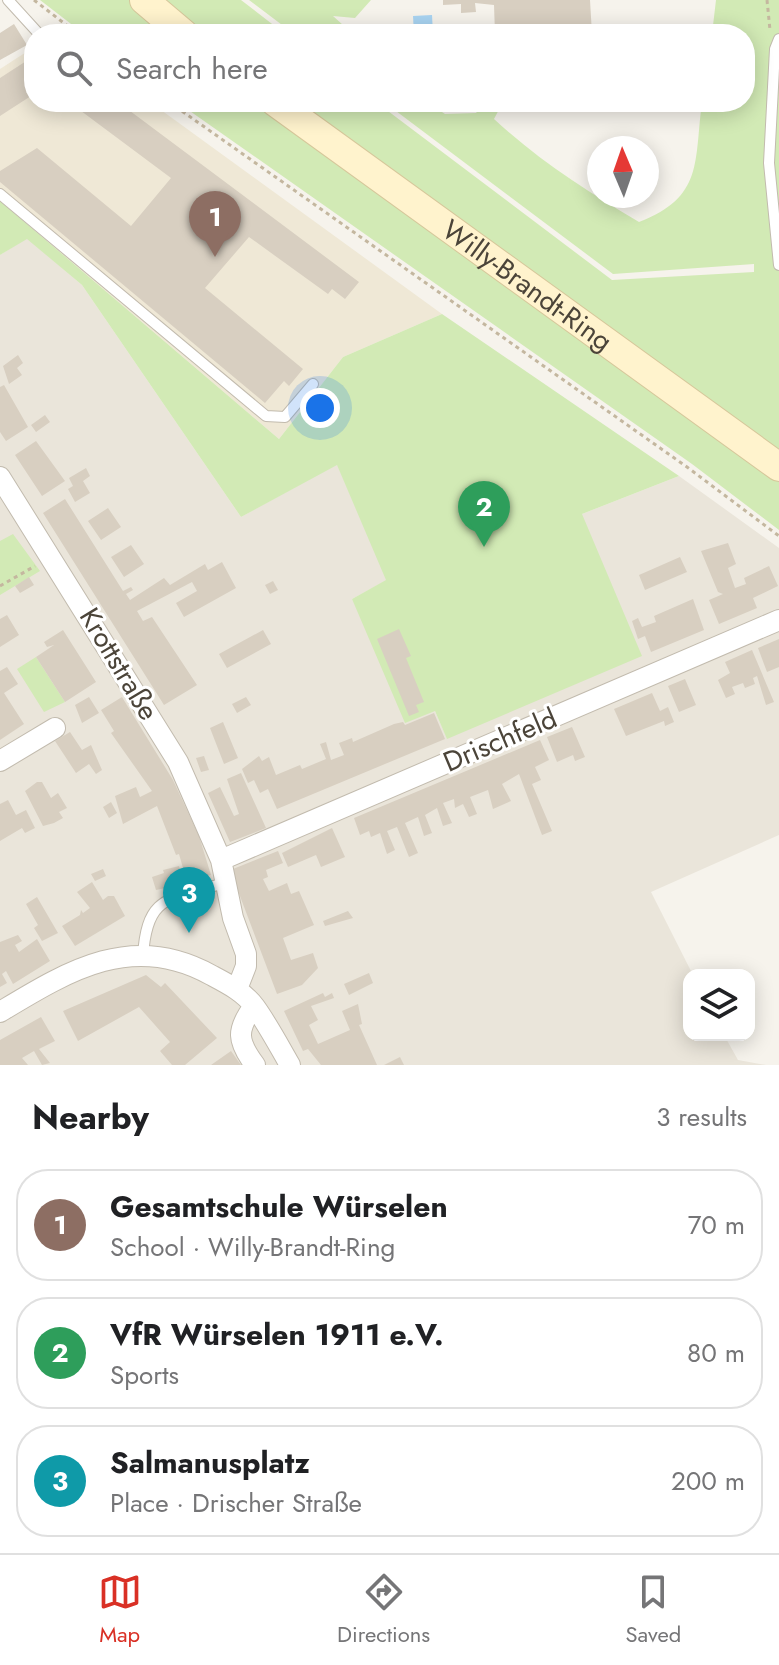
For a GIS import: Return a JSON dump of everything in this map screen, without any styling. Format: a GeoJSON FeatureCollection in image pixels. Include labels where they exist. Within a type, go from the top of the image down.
{"type":"FeatureCollection","features":[{"type":"Feature","properties":{"kind":"main road"},"geometry":{"type":"LineString","coordinates":[[144,0],[172,24]]}},
{"type":"Feature","properties":{"kind":"main road","name":"Willy-Brandt-Ring"},"geometry":{"type":"LineString","coordinates":[[289,112],[779,467]]}},
{"type":"Feature","properties":{"kind":"street","name":"Krottstraße"},"geometry":{"type":"LineString","coordinates":[[0,477],[178,762],[221,860],[224,883],[246,954],[246,966],[237,989]]}},
{"type":"Feature","properties":{"kind":"street","name":"Drischfeld"},"geometry":{"type":"LineString","coordinates":[[221,860],[779,620]]}},
{"type":"Feature","properties":{"kind":"street"},"geometry":{"type":"LineString","coordinates":[[0,761],[55,728]]}},
{"type":"Feature","properties":{"kind":"street"},"geometry":{"type":"LineString","coordinates":[[0,1012],[75,968],[116,957],[168,958],[202,970],[237,989],[254,1006],[290,1065]]}},
{"type":"Feature","properties":{"kind":"street"},"geometry":{"type":"LineString","coordinates":[[254,1006],[239,1025],[240,1045],[255,1065]]}},
{"type":"Feature","properties":{"kind":"lane"},"geometry":{"type":"LineString","coordinates":[[8,0],[30,24]]}},
{"type":"Feature","properties":{"kind":"lane"},"geometry":{"type":"LineString","coordinates":[[777,44],[769,163],[779,265]]}},
{"type":"Feature","properties":{"kind":"lane"},"geometry":{"type":"LineString","coordinates":[[0,194],[266,416],[285,417],[313,384]]}},
{"type":"Feature","properties":{"kind":"lane"},"geometry":{"type":"LineString","coordinates":[[143,956],[145,925],[151,912],[163,903],[224,883]]}},
{"type":"Feature","properties":{"kind":"path"},"geometry":{"type":"LineString","coordinates":[[34,0],[65,24]]}},
{"type":"Feature","properties":{"kind":"path"},"geometry":{"type":"LineString","coordinates":[[767,0],[777,44]]}},
{"type":"Feature","properties":{"kind":"path"},"geometry":{"type":"LineString","coordinates":[[183,112],[687,467],[779,536]]}},
{"type":"Feature","properties":{"kind":"path"},"geometry":{"type":"LineString","coordinates":[[0,586],[52,556]]}},
{"type":"Feature","properties":{"kind":"shaded area"},"geometry":{"type":"Polygon","coordinates":[[[24,53],[24,112],[164,112],[442,314],[343,357],[279,439],[0,201],[0,69],[24,53]]]}},
{"type":"Feature","properties":{"kind":"shaded area"},"geometry":{"type":"Polygon","coordinates":[[[27,238],[82,285],[241,517],[337,464],[387,580],[352,599],[435,711],[447,738],[582,514],[679,476],[779,548],[779,835],[651,892],[690,969],[683,969],[683,1041],[727,1041],[738,1060],[766,1065],[0,1065],[0,255],[27,238]]]}},
{"type":"Feature","properties":{"kind":"green space"},"geometry":{"type":"Polygon","coordinates":[[[40,0],[241,0],[272,24],[71,24],[40,0]]]}},
{"type":"Feature","properties":{"kind":"green space"},"geometry":{"type":"Polygon","coordinates":[[[249,0],[371,0],[355,18],[333,16],[342,24],[281,24],[249,0]]]}},
{"type":"Feature","properties":{"kind":"green space"},"geometry":{"type":"Polygon","coordinates":[[[716,0],[779,0],[779,530],[692,464],[191,112],[389,112],[612,280],[754,272],[754,264],[613,274],[397,112],[498,112],[494,119],[511,134],[587,190],[587,208],[616,208],[639,222],[660,212],[685,189],[696,160],[701,112],[755,112],[755,24],[713,24],[716,0]]]}},
{"type":"Feature","properties":{"kind":"green space"},"geometry":{"type":"Polygon","coordinates":[[[0,201],[279,439],[343,357],[442,314],[679,476],[582,514],[642,656],[447,739],[435,711],[405,723],[352,599],[386,580],[337,465],[241,517],[82,285],[27,239],[0,255],[0,201]]]}},
{"type":"Feature","properties":{"kind":"green space"},"geometry":{"type":"Polygon","coordinates":[[[13,534],[40,571],[0,595],[0,541],[13,534]]]}},
{"type":"Feature","properties":{"kind":"green space"},"geometry":{"type":"Polygon","coordinates":[[[36,657],[65,702],[44,712],[17,669],[36,657]]]}},
{"type":"Feature","properties":{"kind":"water"},"geometry":{"type":"Polygon","coordinates":[[[432,15],[432,24],[413,24],[413,16],[432,15]]]}},
{"type":"Feature","properties":{"kind":"building"},"geometry":{"type":"Polygon","coordinates":[[[443,0],[590,0],[591,24],[495,24],[494,5],[475,3],[476,12],[461,13],[461,4],[443,5],[443,0]]]}},
{"type":"Feature","properties":{"kind":"building"},"geometry":{"type":"Polygon","coordinates":[[[14,24],[24,40],[24,47],[0,60],[0,33],[14,24]]]}},
{"type":"Feature","properties":{"kind":"building"},"geometry":{"type":"Polygon","coordinates":[[[24,62],[24,100],[0,116],[0,78],[24,62]]]}},
{"type":"Feature","properties":{"kind":"building"},"geometry":{"type":"Polygon","coordinates":[[[82,112],[131,112],[359,282],[345,299],[332,289],[328,294],[249,237],[205,288],[303,369],[289,386],[284,381],[265,403],[0,182],[0,171],[37,148],[131,226],[171,178],[82,112]]]}},
{"type":"Feature","properties":{"kind":"building"},"geometry":{"type":"Polygon","coordinates":[[[18,355],[23,363],[17,368],[22,375],[9,384],[3,366],[18,355]]]}},
{"type":"Feature","properties":{"kind":"building"},"geometry":{"type":"Polygon","coordinates":[[[4,385],[28,427],[6,441],[0,432],[0,387],[4,385]]]}},
{"type":"Feature","properties":{"kind":"building"},"geometry":{"type":"Polygon","coordinates":[[[45,415],[50,422],[36,432],[31,425],[45,415]]]}},
{"type":"Feature","properties":{"kind":"building"},"geometry":{"type":"Polygon","coordinates":[[[36,441],[65,481],[42,496],[15,455],[36,441]]]}},
{"type":"Feature","properties":{"kind":"building"},"geometry":{"type":"Polygon","coordinates":[[[86,468],[90,476],[83,481],[90,493],[75,502],[68,489],[73,486],[69,478],[86,468]]]}},
{"type":"Feature","properties":{"kind":"building"},"geometry":{"type":"Polygon","coordinates":[[[65,499],[123,591],[131,587],[133,590],[126,594],[130,600],[164,578],[170,585],[205,564],[208,570],[222,562],[236,588],[184,617],[176,603],[197,591],[192,582],[137,611],[143,621],[152,617],[197,685],[164,705],[43,513],[65,499]]]}},
{"type":"Feature","properties":{"kind":"building"},"geometry":{"type":"Polygon","coordinates":[[[108,508],[121,527],[101,540],[88,521],[108,508]]]}},
{"type":"Feature","properties":{"kind":"building"},"geometry":{"type":"Polygon","coordinates":[[[728,543],[736,564],[728,568],[735,588],[746,584],[744,578],[769,566],[778,586],[753,598],[757,608],[719,624],[709,600],[723,594],[718,592],[701,551],[728,543]]]}},
{"type":"Feature","properties":{"kind":"building"},"geometry":{"type":"Polygon","coordinates":[[[131,545],[144,564],[124,577],[111,557],[131,545]]]}},
{"type":"Feature","properties":{"kind":"building"},"geometry":{"type":"Polygon","coordinates":[[[680,557],[687,572],[645,590],[639,575],[680,557]]]}},
{"type":"Feature","properties":{"kind":"building"},"geometry":{"type":"Polygon","coordinates":[[[29,577],[34,585],[20,593],[15,586],[29,577]]]}},
{"type":"Feature","properties":{"kind":"building"},"geometry":{"type":"Polygon","coordinates":[[[273,581],[278,590],[270,594],[265,585],[273,581]]]}},
{"type":"Feature","properties":{"kind":"building"},"geometry":{"type":"Polygon","coordinates":[[[693,599],[704,630],[651,652],[645,636],[638,639],[632,621],[638,618],[642,627],[656,622],[654,616],[693,599]]]}},
{"type":"Feature","properties":{"kind":"building"},"geometry":{"type":"Polygon","coordinates":[[[7,615],[19,635],[0,647],[0,619],[7,615]]]}},
{"type":"Feature","properties":{"kind":"building"},"geometry":{"type":"Polygon","coordinates":[[[399,629],[411,656],[406,658],[424,702],[416,705],[419,712],[409,716],[377,639],[399,629]]]}},
{"type":"Feature","properties":{"kind":"building"},"geometry":{"type":"Polygon","coordinates":[[[63,630],[96,682],[65,702],[36,657],[54,645],[47,647],[44,642],[63,630]]]}},
{"type":"Feature","properties":{"kind":"building"},"geometry":{"type":"Polygon","coordinates":[[[263,630],[271,644],[227,668],[219,654],[263,630]]]}},
{"type":"Feature","properties":{"kind":"building"},"geometry":{"type":"Polygon","coordinates":[[[779,639],[779,667],[767,672],[758,648],[779,639]]]}},
{"type":"Feature","properties":{"kind":"building"},"geometry":{"type":"Polygon","coordinates":[[[752,650],[774,702],[766,705],[757,676],[753,678],[755,684],[745,688],[743,683],[732,687],[735,694],[726,698],[718,680],[730,673],[725,662],[752,650]]]}},
{"type":"Feature","properties":{"kind":"building"},"geometry":{"type":"Polygon","coordinates":[[[7,667],[18,684],[4,693],[24,724],[0,740],[0,671],[7,667]]]}},
{"type":"Feature","properties":{"kind":"building"},"geometry":{"type":"Polygon","coordinates":[[[685,679],[696,705],[679,712],[668,686],[685,679]]]}},
{"type":"Feature","properties":{"kind":"building"},"geometry":{"type":"Polygon","coordinates":[[[652,693],[660,711],[668,707],[674,722],[665,726],[664,721],[626,736],[614,709],[652,693]]]}},
{"type":"Feature","properties":{"kind":"building"},"geometry":{"type":"Polygon","coordinates":[[[89,697],[99,713],[82,723],[75,705],[89,697]]]}},
{"type":"Feature","properties":{"kind":"building"},"geometry":{"type":"Polygon","coordinates":[[[122,697],[173,780],[199,836],[211,875],[187,882],[179,854],[176,855],[157,806],[123,824],[115,796],[136,787],[140,797],[152,791],[111,733],[114,731],[101,710],[122,697]]]}},
{"type":"Feature","properties":{"kind":"building"},"geometry":{"type":"Polygon","coordinates":[[[246,697],[251,705],[237,713],[232,704],[246,697]]]}},
{"type":"Feature","properties":{"kind":"building"},"geometry":{"type":"Polygon","coordinates":[[[434,713],[445,739],[277,809],[268,789],[260,793],[254,780],[248,783],[242,769],[259,756],[262,761],[269,757],[276,775],[300,765],[302,769],[326,759],[320,744],[326,742],[331,760],[344,755],[339,743],[352,738],[353,742],[394,724],[403,722],[405,725],[434,713]]]}},
{"type":"Feature","properties":{"kind":"building"},"geometry":{"type":"Polygon","coordinates":[[[223,722],[238,758],[224,764],[210,728],[223,722]]]}},
{"type":"Feature","properties":{"kind":"building"},"geometry":{"type":"Polygon","coordinates":[[[572,727],[585,757],[575,761],[573,755],[557,762],[547,737],[572,727]]]}},
{"type":"Feature","properties":{"kind":"building"},"geometry":{"type":"Polygon","coordinates":[[[70,732],[82,750],[91,745],[102,770],[96,774],[89,764],[76,773],[55,741],[70,732]]]}},
{"type":"Feature","properties":{"kind":"building"},"geometry":{"type":"Polygon","coordinates":[[[540,740],[549,760],[535,767],[541,780],[532,784],[552,831],[542,835],[519,774],[502,784],[511,801],[493,809],[488,790],[470,797],[477,814],[469,817],[463,804],[455,808],[454,799],[443,803],[452,823],[443,826],[437,808],[425,815],[432,833],[424,836],[418,817],[405,823],[418,853],[409,857],[397,827],[387,831],[395,850],[387,854],[380,833],[371,837],[369,831],[360,835],[354,818],[540,740]]]}},
{"type":"Feature","properties":{"kind":"building"},"geometry":{"type":"Polygon","coordinates":[[[204,756],[209,770],[201,772],[196,758],[204,756]]]}},
{"type":"Feature","properties":{"kind":"building"},"geometry":{"type":"Polygon","coordinates":[[[241,773],[266,828],[230,842],[208,793],[220,787],[234,816],[239,814],[227,779],[241,773]]]}},
{"type":"Feature","properties":{"kind":"building"},"geometry":{"type":"Polygon","coordinates":[[[42,782],[51,798],[58,793],[67,808],[59,812],[63,818],[43,826],[25,791],[42,782]]]}},
{"type":"Feature","properties":{"kind":"building"},"geometry":{"type":"Polygon","coordinates":[[[8,800],[16,815],[26,810],[35,828],[25,833],[22,828],[0,841],[0,804],[8,800]]]}},
{"type":"Feature","properties":{"kind":"building"},"geometry":{"type":"Polygon","coordinates":[[[111,802],[117,813],[109,818],[103,807],[111,802]]]}},
{"type":"Feature","properties":{"kind":"building"},"geometry":{"type":"Polygon","coordinates":[[[332,828],[345,857],[321,867],[316,855],[288,867],[282,853],[332,828]]]}},
{"type":"Feature","properties":{"kind":"building"},"geometry":{"type":"Polygon","coordinates":[[[278,851],[283,863],[266,870],[268,877],[263,879],[269,891],[287,883],[291,894],[299,891],[314,925],[283,938],[291,960],[313,953],[318,968],[302,985],[277,994],[232,875],[233,869],[278,851]]]}},
{"type":"Feature","properties":{"kind":"building"},"geometry":{"type":"Polygon","coordinates":[[[179,866],[184,884],[156,890],[152,877],[179,866]]]}},
{"type":"Feature","properties":{"kind":"building"},"geometry":{"type":"Polygon","coordinates":[[[103,869],[106,876],[95,881],[91,874],[103,869]]]}},
{"type":"Feature","properties":{"kind":"building"},"geometry":{"type":"Polygon","coordinates":[[[92,882],[103,900],[114,896],[125,916],[75,946],[62,926],[80,915],[81,910],[83,913],[90,908],[77,892],[92,882]]]}},
{"type":"Feature","properties":{"kind":"building"},"geometry":{"type":"Polygon","coordinates":[[[37,897],[58,933],[42,941],[34,928],[38,925],[26,904],[37,897]]]}},
{"type":"Feature","properties":{"kind":"building"},"geometry":{"type":"Polygon","coordinates":[[[348,911],[353,918],[325,926],[323,921],[348,911]]]}},
{"type":"Feature","properties":{"kind":"building"},"geometry":{"type":"Polygon","coordinates":[[[18,935],[22,941],[15,945],[19,952],[37,939],[50,961],[13,984],[6,971],[2,974],[7,983],[0,987],[0,942],[18,935]]]}},
{"type":"Feature","properties":{"kind":"building"},"geometry":{"type":"Polygon","coordinates":[[[369,973],[373,983],[349,995],[344,984],[369,973]]]}},
{"type":"Feature","properties":{"kind":"building"},"geometry":{"type":"Polygon","coordinates":[[[146,975],[161,987],[165,983],[217,1038],[185,1065],[172,1065],[160,1051],[170,1042],[139,1007],[78,1041],[63,1011],[146,975]]]}},
{"type":"Feature","properties":{"kind":"building"},"geometry":{"type":"Polygon","coordinates":[[[323,993],[325,997],[332,993],[334,998],[311,1006],[318,1020],[309,1025],[318,1044],[350,1030],[342,1011],[358,1004],[362,1024],[359,1025],[377,1065],[321,1065],[308,1049],[303,1051],[284,1011],[323,993]]]}},
{"type":"Feature","properties":{"kind":"building"},"geometry":{"type":"Polygon","coordinates":[[[41,1017],[55,1041],[39,1049],[50,1063],[42,1065],[34,1051],[22,1058],[28,1065],[0,1065],[0,1040],[41,1017]]]}},
{"type":"Feature","properties":{"kind":"building"},"geometry":{"type":"Polygon","coordinates":[[[231,1051],[241,1065],[211,1065],[231,1051]]]}},
{"type":"Feature","properties":{"kind":"building"},"geometry":{"type":"Polygon","coordinates":[[[400,1057],[404,1065],[384,1065],[400,1057]]]}},
{"type":"Feature","properties":{"kind":"place","name":"Gesamtschule Würselen"},"geometry":{"type":"Point","coordinates":[215,257]}},
{"type":"Feature","properties":{"kind":"place","name":"VfR Würselen 1911 e.V."},"geometry":{"type":"Point","coordinates":[484,547]}},
{"type":"Feature","properties":{"kind":"place","name":"Salmanusplatz"},"geometry":{"type":"Point","coordinates":[189,933]}}]}
